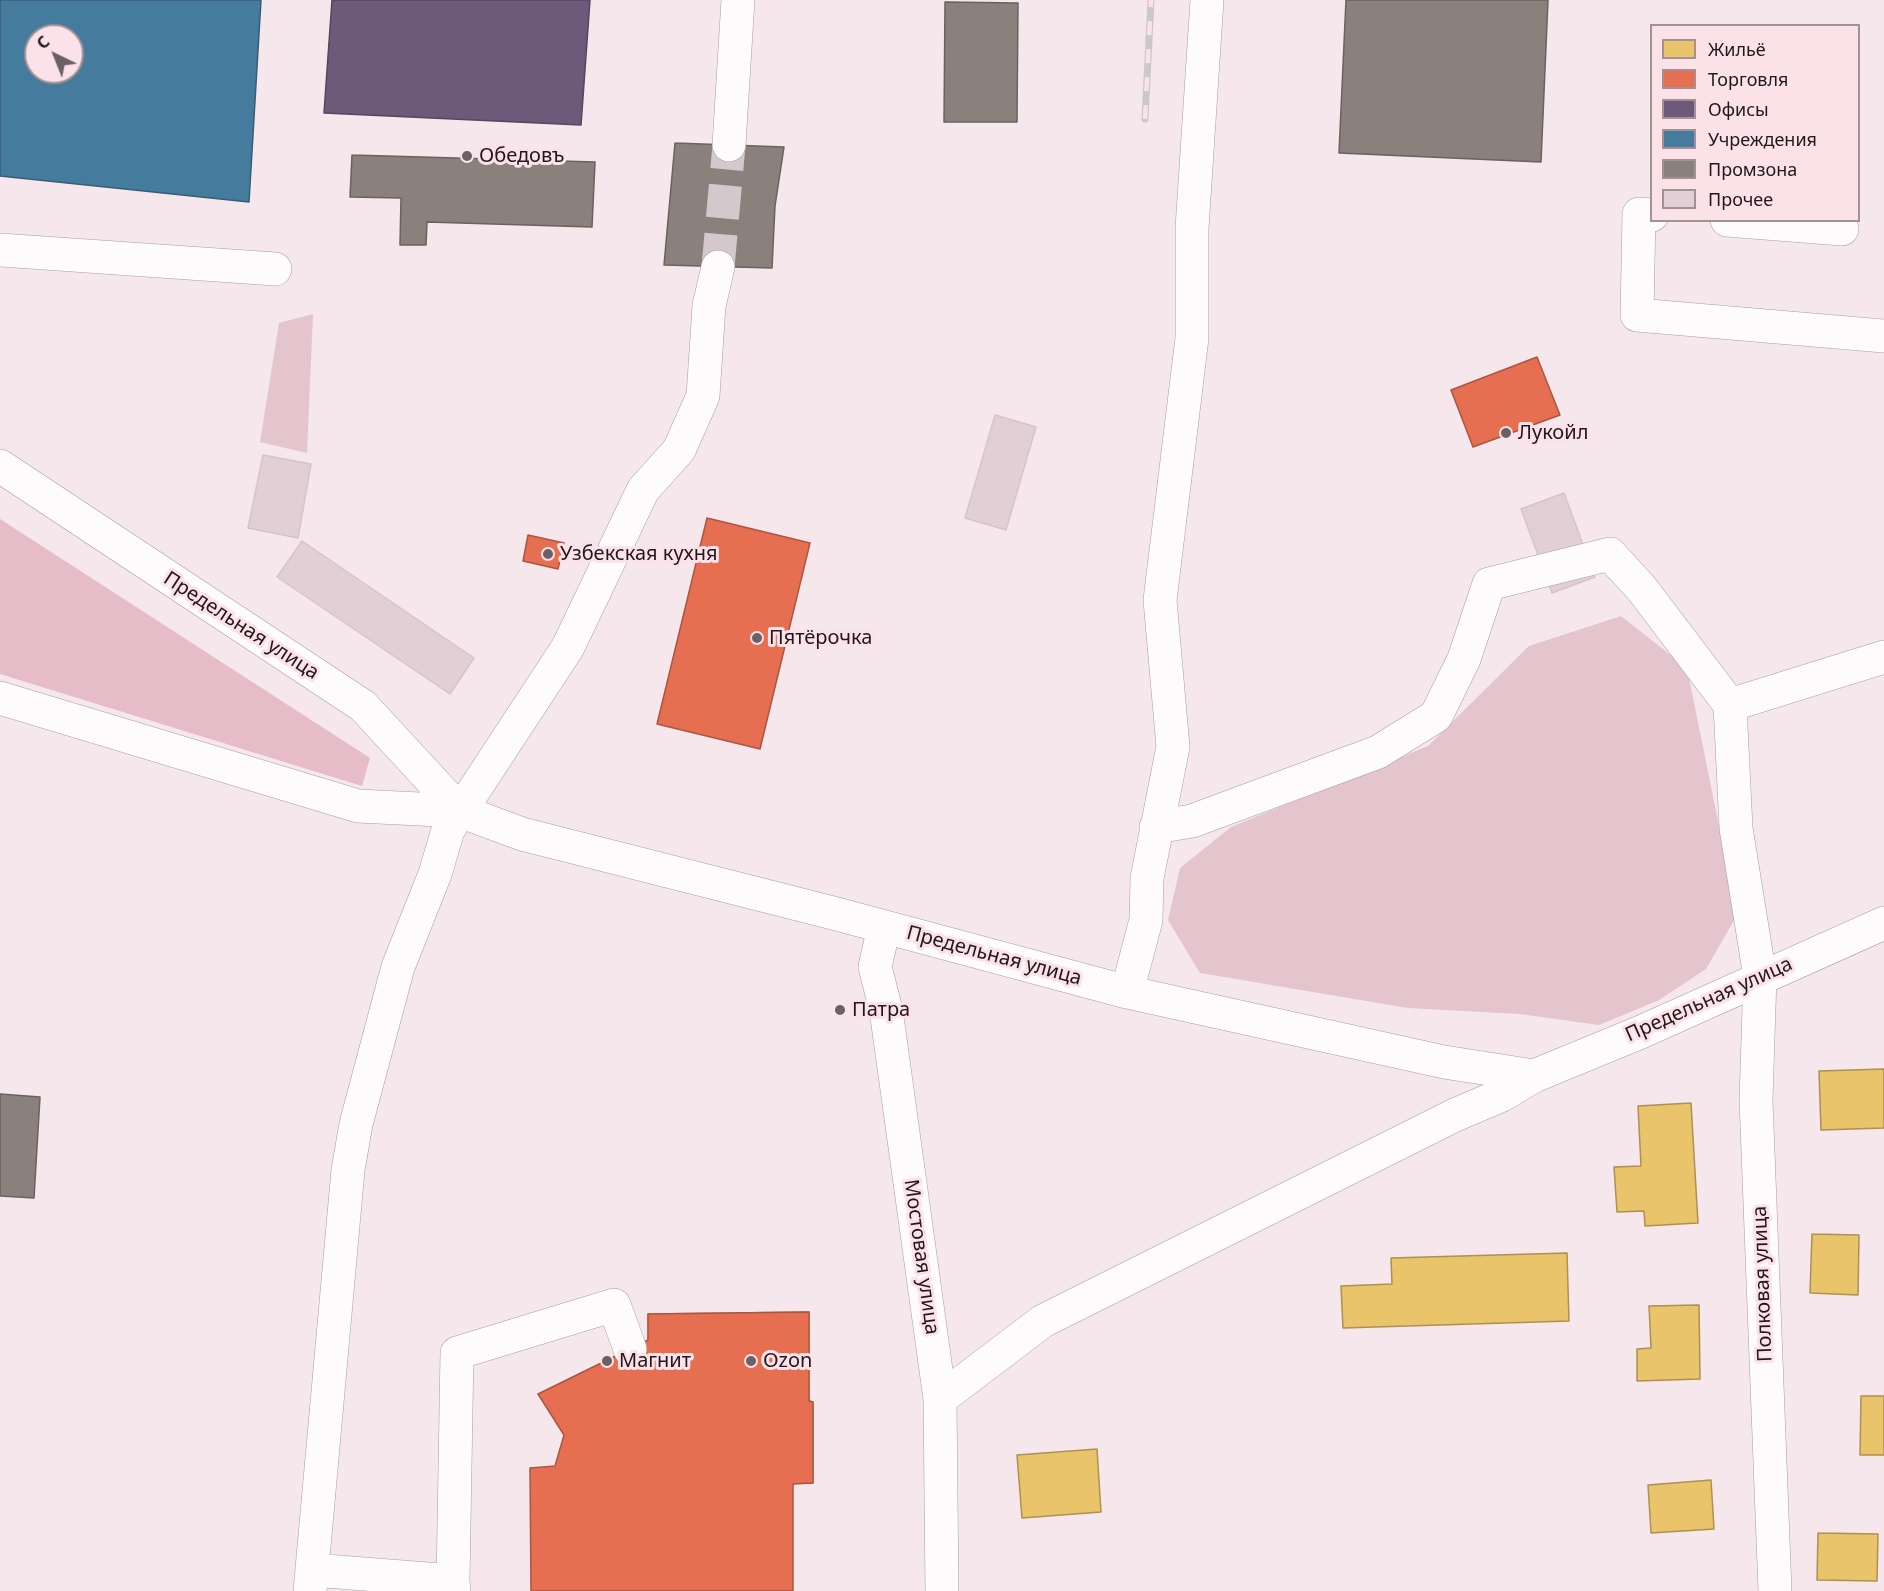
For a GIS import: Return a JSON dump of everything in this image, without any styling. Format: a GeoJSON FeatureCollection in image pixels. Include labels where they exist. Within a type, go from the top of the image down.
{"type":"FeatureCollection","features":[{"type":"Feature","properties":{"kind":"street"},"geometry":{"type":"LineString","coordinates":[[729,145],[738,0]]}},
{"type":"Feature","properties":{"kind":"street"},"geometry":{"type":"LineString","coordinates":[[1127,992],[1146,920],[1147,878],[1173,747],[1160,600],[1192,338],[1192,228],[1207,0]]}},
{"type":"Feature","properties":{"kind":"street"},"geometry":{"type":"LineString","coordinates":[[1650,215],[1639,214],[1637,315],[1884,336]]}},
{"type":"Feature","properties":{"kind":"street"},"geometry":{"type":"LineString","coordinates":[[1753,222],[1842,229]]}},
{"type":"Feature","properties":{"kind":"street"},"geometry":{"type":"LineString","coordinates":[[0,249],[274,269]]}},
{"type":"Feature","properties":{"kind":"street"},"geometry":{"type":"LineString","coordinates":[[630,1349],[614,1305],[458,1353],[454,1586],[312,1580],[348,1170],[356,1124],[398,968],[435,874],[448,830],[568,647],[643,490],[679,450],[703,396],[709,306],[718,267]]}},
{"type":"Feature","properties":{"kind":"street","name":"Предельная улица"},"geometry":{"type":"LineString","coordinates":[[0,466],[363,706],[460,811]]}},
{"type":"Feature","properties":{"kind":"street"},"geometry":{"type":"LineString","coordinates":[[1156,827],[1192,821],[1378,752],[1436,716],[1464,659],[1489,584],[1610,554],[1642,589],[1730,705],[1884,657]]}},
{"type":"Feature","properties":{"kind":"street","name":"Предельная улица"},"geometry":{"type":"LineString","coordinates":[[0,698],[358,806],[460,811],[522,834],[833,913],[1127,992],[1410,1055],[1534,1076]]}},
{"type":"Feature","properties":{"kind":"street","name":"Полковая улица"},"geometry":{"type":"LineString","coordinates":[[1730,705],[1736,828],[1760,977],[1756,1100],[1775,1591]]}},
{"type":"Feature","properties":{"kind":"street","name":"Предельная улица"},"geometry":{"type":"LineString","coordinates":[[940,1399],[1043,1322],[1455,1115],[1502,1095],[1534,1076],[1641,1032],[1884,923]]}},
{"type":"Feature","properties":{"kind":"street","name":"Мостовая улица"},"geometry":{"type":"LineString","coordinates":[[884,927],[874,967],[888,1022],[940,1399],[942,1591]]}},
{"type":"Feature","properties":{"kind":"shaded area"},"geometry":{"type":"Polygon","coordinates":[[[313,314],[307,453],[260,442],[279,323],[313,314]]]}},
{"type":"Feature","properties":{"kind":"shaded area"},"geometry":{"type":"Polygon","coordinates":[[[0,519],[370,758],[362,786],[0,674],[0,519]]]}},
{"type":"Feature","properties":{"kind":"shaded area"},"geometry":{"type":"Polygon","coordinates":[[[1621,616],[1687,668],[1737,915],[1706,969],[1659,1000],[1599,1025],[1520,1014],[1408,1008],[1200,973],[1168,920],[1180,868],[1231,827],[1428,746],[1529,646],[1621,616]]]}},
{"type":"Feature","properties":{"kind":"building: Жильё"},"geometry":{"type":"Polygon","coordinates":[[[1884,1069],[1884,1128],[1821,1130],[1819,1071],[1884,1069]]]}},
{"type":"Feature","properties":{"kind":"building: Жильё"},"geometry":{"type":"Polygon","coordinates":[[[1691,1103],[1698,1223],[1645,1226],[1644,1211],[1617,1212],[1614,1167],[1641,1166],[1638,1106],[1691,1103]]]}},
{"type":"Feature","properties":{"kind":"building: Жильё"},"geometry":{"type":"Polygon","coordinates":[[[1812,1234],[1859,1235],[1858,1295],[1810,1293],[1812,1234]]]}},
{"type":"Feature","properties":{"kind":"building: Жильё"},"geometry":{"type":"Polygon","coordinates":[[[1567,1253],[1569,1321],[1343,1328],[1341,1286],[1392,1284],[1391,1258],[1567,1253]]]}},
{"type":"Feature","properties":{"kind":"building: Жильё"},"geometry":{"type":"Polygon","coordinates":[[[1699,1305],[1700,1379],[1637,1381],[1637,1349],[1651,1348],[1649,1306],[1699,1305]]]}},
{"type":"Feature","properties":{"kind":"building: Жильё"},"geometry":{"type":"Polygon","coordinates":[[[809,1312],[809,1401],[813,1402],[813,1483],[645,1485],[645,1400],[649,1400],[648,1314],[809,1312]]]}},
{"type":"Feature","properties":{"kind":"building: Жильё"},"geometry":{"type":"Polygon","coordinates":[[[1861,1396],[1884,1396],[1884,1455],[1860,1455],[1861,1396]]]}},
{"type":"Feature","properties":{"kind":"building: Жильё"},"geometry":{"type":"Polygon","coordinates":[[[1097,1449],[1101,1512],[1022,1518],[1017,1455],[1097,1449]]]}},
{"type":"Feature","properties":{"kind":"building: Жильё"},"geometry":{"type":"Polygon","coordinates":[[[1711,1480],[1714,1529],[1651,1533],[1648,1485],[1711,1480]]]}},
{"type":"Feature","properties":{"kind":"building: Жильё"},"geometry":{"type":"Polygon","coordinates":[[[1818,1533],[1878,1534],[1877,1581],[1817,1580],[1818,1533]]]}},
{"type":"Feature","properties":{"kind":"building: Торговля"},"geometry":{"type":"Polygon","coordinates":[[[1537,357],[1560,415],[1473,447],[1451,390],[1537,357]]]}},
{"type":"Feature","properties":{"kind":"building: Торговля"},"geometry":{"type":"Polygon","coordinates":[[[707,518],[810,543],[760,749],[657,724],[707,518]]]}},
{"type":"Feature","properties":{"kind":"building: Торговля"},"geometry":{"type":"Polygon","coordinates":[[[528,535],[564,543],[558,569],[523,561],[528,535]]]}},
{"type":"Feature","properties":{"kind":"building: Торговля"},"geometry":{"type":"Polygon","coordinates":[[[809,1312],[809,1401],[813,1402],[813,1483],[793,1484],[793,1591],[531,1591],[530,1468],[555,1466],[564,1435],[538,1394],[648,1340],[648,1314],[809,1312]]]}},
{"type":"Feature","properties":{"kind":"building: Офисы"},"geometry":{"type":"Polygon","coordinates":[[[332,0],[590,0],[581,125],[324,113],[332,0]]]}},
{"type":"Feature","properties":{"kind":"building: Учреждения"},"geometry":{"type":"Polygon","coordinates":[[[0,0],[261,0],[249,202],[0,176],[0,0]]]}},
{"type":"Feature","properties":{"kind":"building: Промзона"},"geometry":{"type":"Polygon","coordinates":[[[1346,0],[1548,0],[1541,162],[1339,153],[1346,0]]]}},
{"type":"Feature","properties":{"kind":"building: Промзона"},"geometry":{"type":"Polygon","coordinates":[[[945,2],[1018,3],[1017,122],[944,122],[945,2]]]}},
{"type":"Feature","properties":{"kind":"building: Промзона"},"geometry":{"type":"Polygon","coordinates":[[[675,143],[784,147],[775,206],[772,268],[664,265],[675,143]]]}},
{"type":"Feature","properties":{"kind":"building: Промзона"},"geometry":{"type":"Polygon","coordinates":[[[352,155],[595,162],[592,227],[427,222],[426,245],[400,245],[401,198],[350,197],[352,155]]]}},
{"type":"Feature","properties":{"kind":"building: Промзона"},"geometry":{"type":"Polygon","coordinates":[[[0,1094],[40,1097],[34,1198],[0,1196],[0,1094]]]}},
{"type":"Feature","properties":{"kind":"building: Прочее"},"geometry":{"type":"Polygon","coordinates":[[[995,415],[1036,427],[1006,530],[965,518],[995,415]]]}},
{"type":"Feature","properties":{"kind":"building: Прочее"},"geometry":{"type":"Polygon","coordinates":[[[263,455],[311,464],[298,538],[248,528],[263,455]]]}},
{"type":"Feature","properties":{"kind":"building: Прочее"},"geometry":{"type":"Polygon","coordinates":[[[1564,493],[1595,577],[1552,593],[1521,509],[1564,493]]]}},
{"type":"Feature","properties":{"kind":"building: Прочее"},"geometry":{"type":"Polygon","coordinates":[[[302,541],[474,658],[450,694],[277,577],[302,541]]]}},
{"type":"Feature","properties":{"kind":"tunnel"},"geometry":{"type":"LineString","coordinates":[[718,267],[729,145]]}},
{"type":"Feature","properties":{"kind":"railway"},"geometry":{"type":"LineString","coordinates":[[1145,119],[1151,0]]}},
{"type":"Feature","properties":{"kind":"place","name":"Обедовъ"},"geometry":{"type":"Point","coordinates":[467,156]}},
{"type":"Feature","properties":{"kind":"place","name":"Лукойл"},"geometry":{"type":"Point","coordinates":[1506,433]}},
{"type":"Feature","properties":{"kind":"place","name":"Узбекская кухня"},"geometry":{"type":"Point","coordinates":[548,554]}},
{"type":"Feature","properties":{"kind":"place","name":"Пятёрочка"},"geometry":{"type":"Point","coordinates":[757,638]}},
{"type":"Feature","properties":{"kind":"place","name":"Патра"},"geometry":{"type":"Point","coordinates":[840,1010]}},
{"type":"Feature","properties":{"kind":"place","name":"Магнит"},"geometry":{"type":"Point","coordinates":[607,1361]}},
{"type":"Feature","properties":{"kind":"place","name":"Ozon"},"geometry":{"type":"Point","coordinates":[751,1361]}}]}
